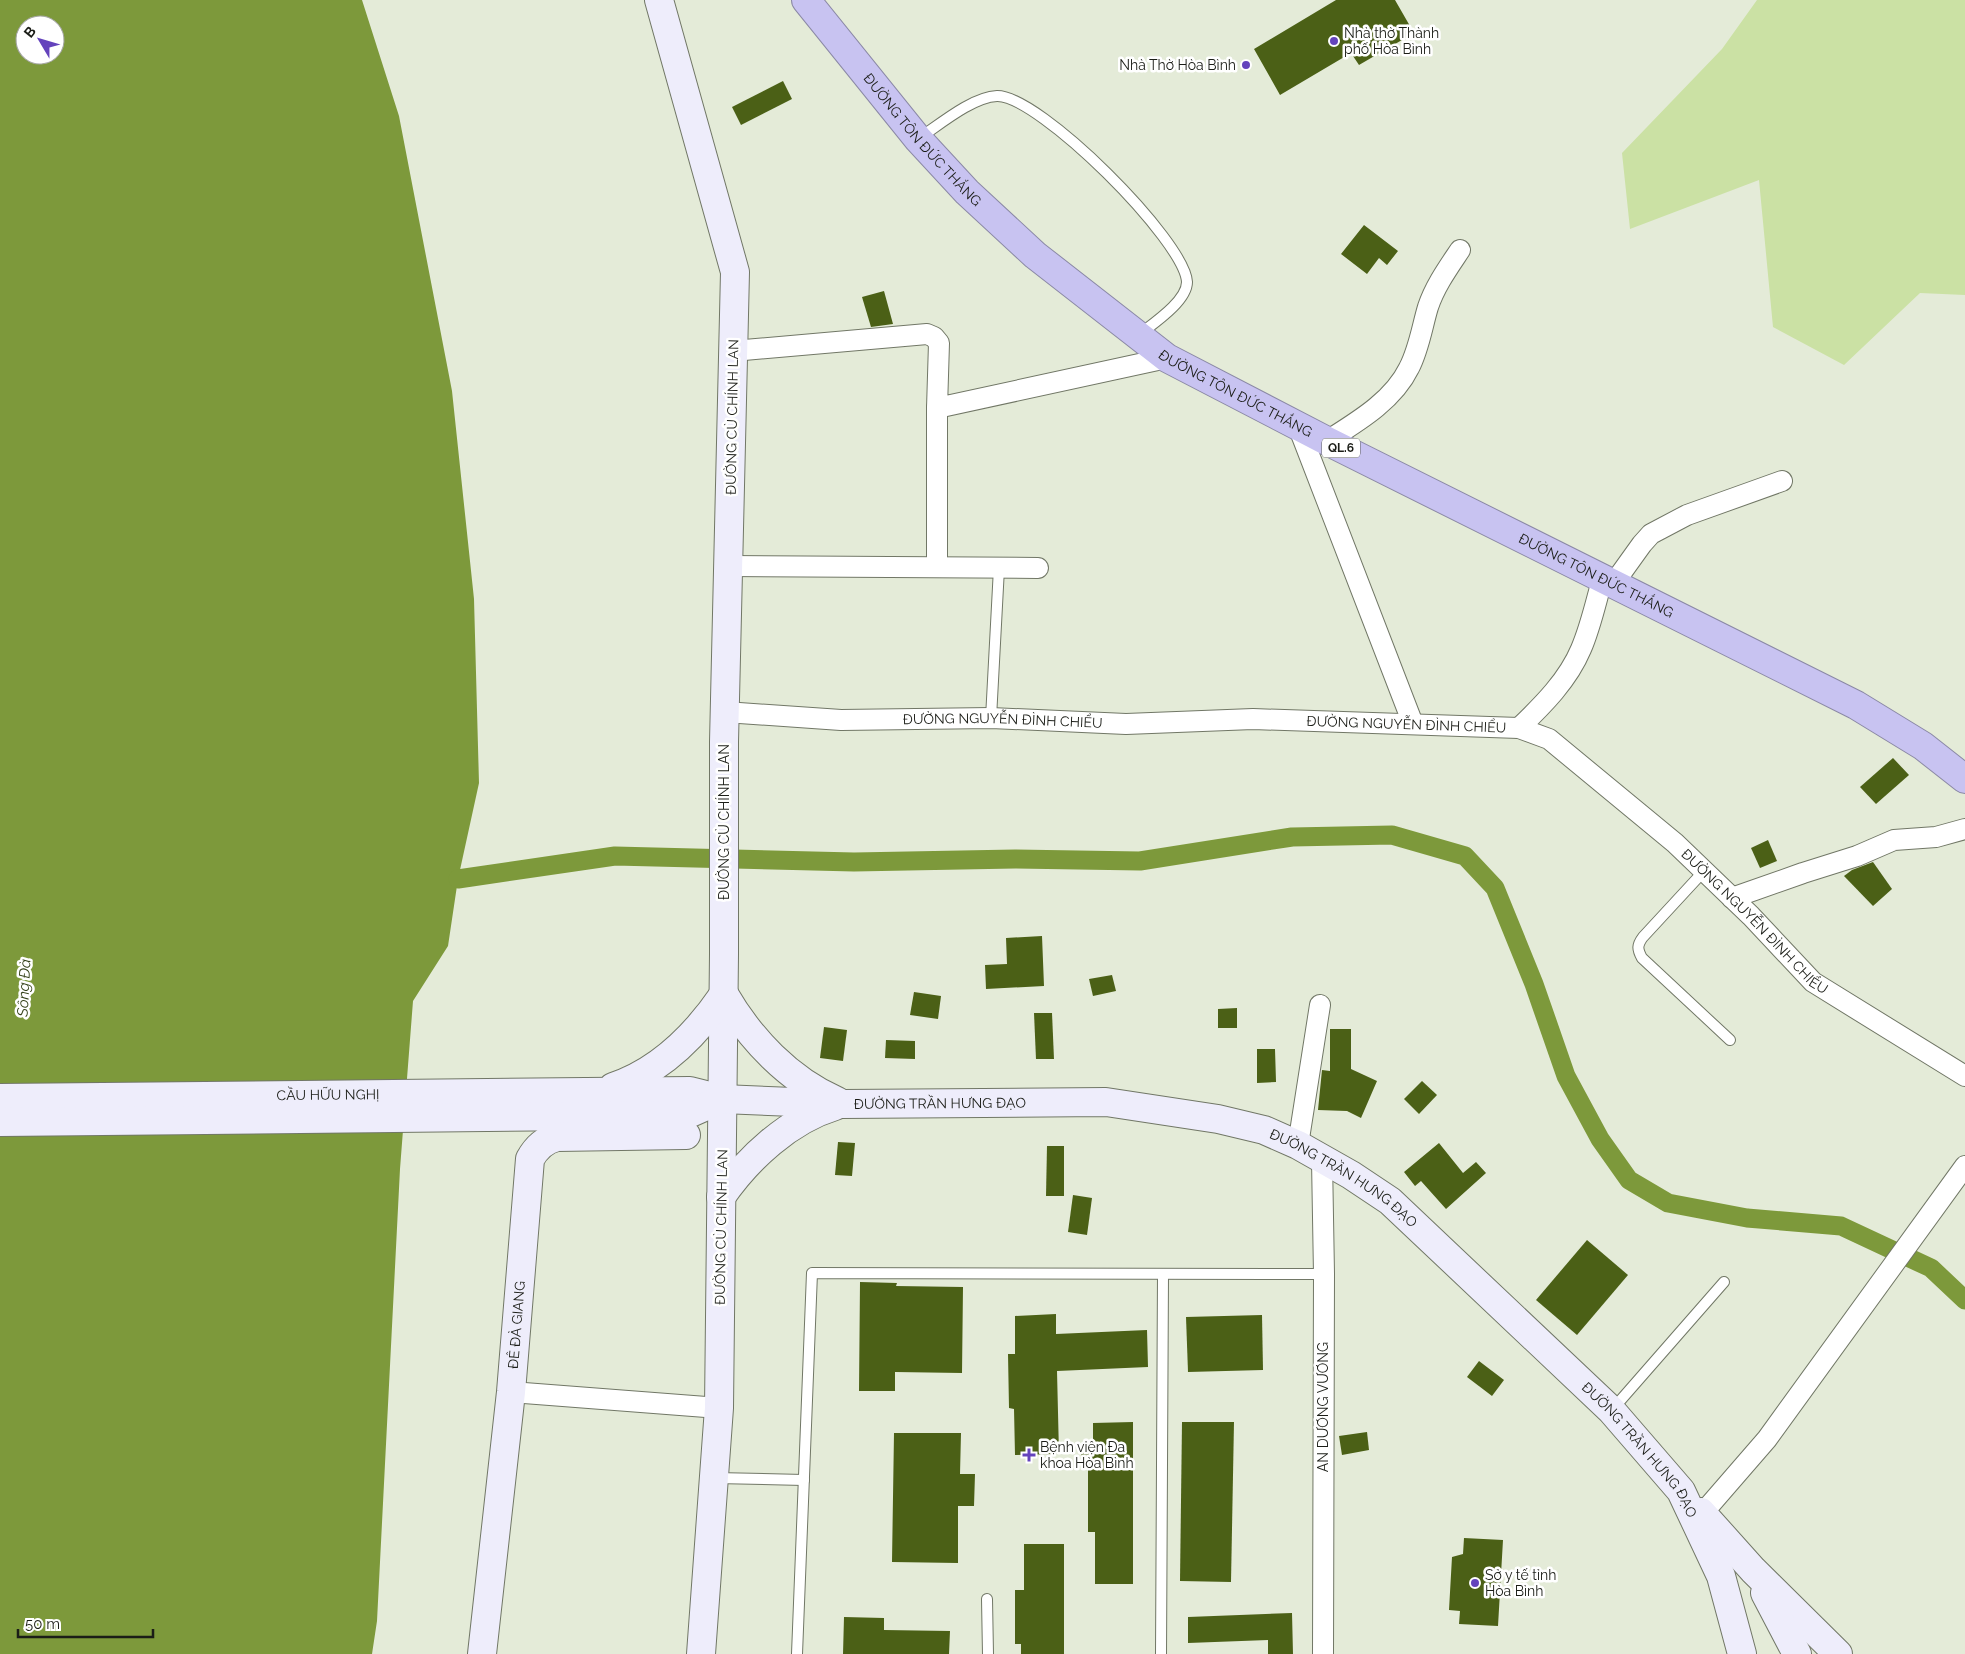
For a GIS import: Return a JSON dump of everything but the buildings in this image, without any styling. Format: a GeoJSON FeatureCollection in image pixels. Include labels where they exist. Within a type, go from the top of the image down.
{"type":"FeatureCollection","features":[{"type":"Feature","properties":{"kind":"highway","name":"ĐƯỜNG TÔN ĐỨC THẮNG"},"geometry":{"type":"LineString","coordinates":[[806,0],[918,139],[967,192],[1035,255],[1167,358],[1327,441],[1609,580],[1856,705],[1923,746],[1965,779]]}},
{"type":"Feature","properties":{"kind":"main road","name":"ĐƯỜNG CÙ CHÍNH LAN"},"geometry":{"type":"LineString","coordinates":[[659,0],[735,272],[724,742],[724,994],[718,1408],[701,1654]]}},
{"type":"Feature","properties":{"kind":"main road"},"geometry":{"type":"LineString","coordinates":[[600,1092],[627,1083],[661,1063],[692,1035],[724,994],[748,1030],[776,1060],[808,1086],[844,1104]]}},
{"type":"Feature","properties":{"kind":"main road","name":"CẦU HỮU NGHỊ"},"geometry":{"type":"LineString","coordinates":[[0,1098],[600,1092],[653,1104]]}},
{"type":"Feature","properties":{"kind":"main road"},"geometry":{"type":"LineString","coordinates":[[653,1104],[686,1115],[722,1099]]}},
{"type":"Feature","properties":{"kind":"main road","name":"ĐƯỜNG TRẦN HƯNG ĐẠO"},"geometry":{"type":"LineString","coordinates":[[722,1099],[844,1104],[1106,1102],[1218,1119],[1264,1130],[1298,1145],[1390,1201],[1611,1410],[1681,1491],[1721,1576],[1742,1654]]}},
{"type":"Feature","properties":{"kind":"main road"},"geometry":{"type":"LineString","coordinates":[[653,1104],[703,1153],[714,1172],[721,1197]]}},
{"type":"Feature","properties":{"kind":"main road","name":"CẦU HỮU NGHỊ"},"geometry":{"type":"LineString","coordinates":[[0,1122],[653,1104]]}},
{"type":"Feature","properties":{"kind":"main road"},"geometry":{"type":"LineString","coordinates":[[721,1197],[745,1166],[778,1137],[815,1114],[844,1104]]}},
{"type":"Feature","properties":{"kind":"main road","name":"ĐÊ ĐÀ GIANG"},"geometry":{"type":"LineString","coordinates":[[482,1654],[511,1392],[528,1168],[533,1153],[543,1143],[557,1137],[686,1135]]}},
{"type":"Feature","properties":{"kind":"main road"},"geometry":{"type":"LineString","coordinates":[[1681,1491],[1753,1570],[1838,1654]]}},
{"type":"Feature","properties":{"kind":"main road"},"geometry":{"type":"LineString","coordinates":[[1753,1570],[1797,1654]]}},
{"type":"Feature","properties":{"kind":"street"},"geometry":{"type":"LineString","coordinates":[[1327,441],[1361,420],[1398,386],[1409,369],[1428,307],[1441,279],[1460,250]]}},
{"type":"Feature","properties":{"kind":"street"},"geometry":{"type":"LineString","coordinates":[[733,351],[926,334],[934,337],[939,342],[937,568]]}},
{"type":"Feature","properties":{"kind":"street"},"geometry":{"type":"LineString","coordinates":[[937,408],[1167,358]]}},
{"type":"Feature","properties":{"kind":"street"},"geometry":{"type":"LineString","coordinates":[[1298,426],[1413,724]]}},
{"type":"Feature","properties":{"kind":"street"},"geometry":{"type":"LineString","coordinates":[[1519,728],[1545,703],[1572,666],[1581,649],[1609,580],[1652,534],[1687,515],[1782,481]]}},
{"type":"Feature","properties":{"kind":"street"},"geometry":{"type":"LineString","coordinates":[[728,566],[1038,568]]}},
{"type":"Feature","properties":{"kind":"street","name":"ĐƯỜNG NGUYỄN ĐÌNH CHIỂU"},"geometry":{"type":"LineString","coordinates":[[725,712],[841,720],[992,718],[1126,724],[1253,719],[1519,728],[1549,739],[1675,843],[1732,898],[1813,982],[1965,1076]]}},
{"type":"Feature","properties":{"kind":"street"},"geometry":{"type":"LineString","coordinates":[[1732,898],[1858,856],[1894,840],[1936,837],[1965,828]]}},
{"type":"Feature","properties":{"kind":"street"},"geometry":{"type":"LineString","coordinates":[[1298,1145],[1320,1005]]}},
{"type":"Feature","properties":{"kind":"street","name":"AN DƯƠNG VƯƠNG"},"geometry":{"type":"LineString","coordinates":[[1322,1160],[1324,1274],[1323,1654]]}},
{"type":"Feature","properties":{"kind":"street"},"geometry":{"type":"LineString","coordinates":[[1702,1514],[1767,1439],[1965,1166]]}},
{"type":"Feature","properties":{"kind":"street"},"geometry":{"type":"LineString","coordinates":[[511,1392],[718,1408]]}},
{"type":"Feature","properties":{"kind":"lane"},"geometry":{"type":"LineString","coordinates":[[918,139],[970,104],[997,96],[1017,101],[1052,125],[1090,155],[1154,227],[1183,266],[1187,284],[1178,303],[1137,336]]}},
{"type":"Feature","properties":{"kind":"lane"},"geometry":{"type":"LineString","coordinates":[[992,718],[999,568]]}},
{"type":"Feature","properties":{"kind":"lane"},"geometry":{"type":"LineString","coordinates":[[1704,871],[1643,937],[1637,949],[1642,958],[1730,1040]]}},
{"type":"Feature","properties":{"kind":"lane"},"geometry":{"type":"LineString","coordinates":[[796,1654],[812,1273],[1324,1274]]}},
{"type":"Feature","properties":{"kind":"lane"},"geometry":{"type":"LineString","coordinates":[[1161,1654],[1162,1274]]}},
{"type":"Feature","properties":{"kind":"lane"},"geometry":{"type":"LineString","coordinates":[[1611,1410],[1724,1282]]}},
{"type":"Feature","properties":{"kind":"lane"},"geometry":{"type":"LineString","coordinates":[[714,1478],[804,1480]]}},
{"type":"Feature","properties":{"kind":"lane"},"geometry":{"type":"LineString","coordinates":[[987,1599],[988,1654]]}},
{"type":"Feature","properties":{"kind":"shaded area"},"geometry":{"type":"Polygon","coordinates":[[[1757,0],[1965,0],[1965,295],[1920,293],[1844,365],[1773,327],[1759,180],[1630,229],[1622,153],[1722,49],[1757,0]]]}},
{"type":"Feature","properties":{"kind":"water","name":"Sông Đà"},"geometry":{"type":"Polygon","coordinates":[[[0,0],[362,0],[399,116],[452,391],[474,599],[479,783],[458,879],[448,946],[413,1001],[400,1169],[377,1621],[372,1654],[0,1654],[0,0]]]}},
{"type":"Feature","properties":{"kind":"waterway"},"geometry":{"type":"LineString","coordinates":[[458,879],[615,856],[854,862],[1015,859],[1140,861],[1292,837],[1392,835],[1465,856],[1495,888],[1534,984],[1566,1076],[1600,1139],[1629,1180],[1668,1203],[1747,1218],[1841,1226],[1931,1268],[1965,1300]]}},
{"type":"Feature","properties":{"kind":"place","name":"Nhà thờ Thành phố Hòa Bình"},"geometry":{"type":"Point","coordinates":[1334,41]}},
{"type":"Feature","properties":{"kind":"place","name":"Nhà Thờ Hòa Bình"},"geometry":{"type":"Point","coordinates":[1246,65]}},
{"type":"Feature","properties":{"kind":"place","name":"Bệnh viện Đa khoa Hòa Bình"},"geometry":{"type":"Point","coordinates":[1029,1455]}},
{"type":"Feature","properties":{"kind":"place","name":"Sở y tế tỉnh Hòa Bình"},"geometry":{"type":"Point","coordinates":[1475,1583]}}]}
